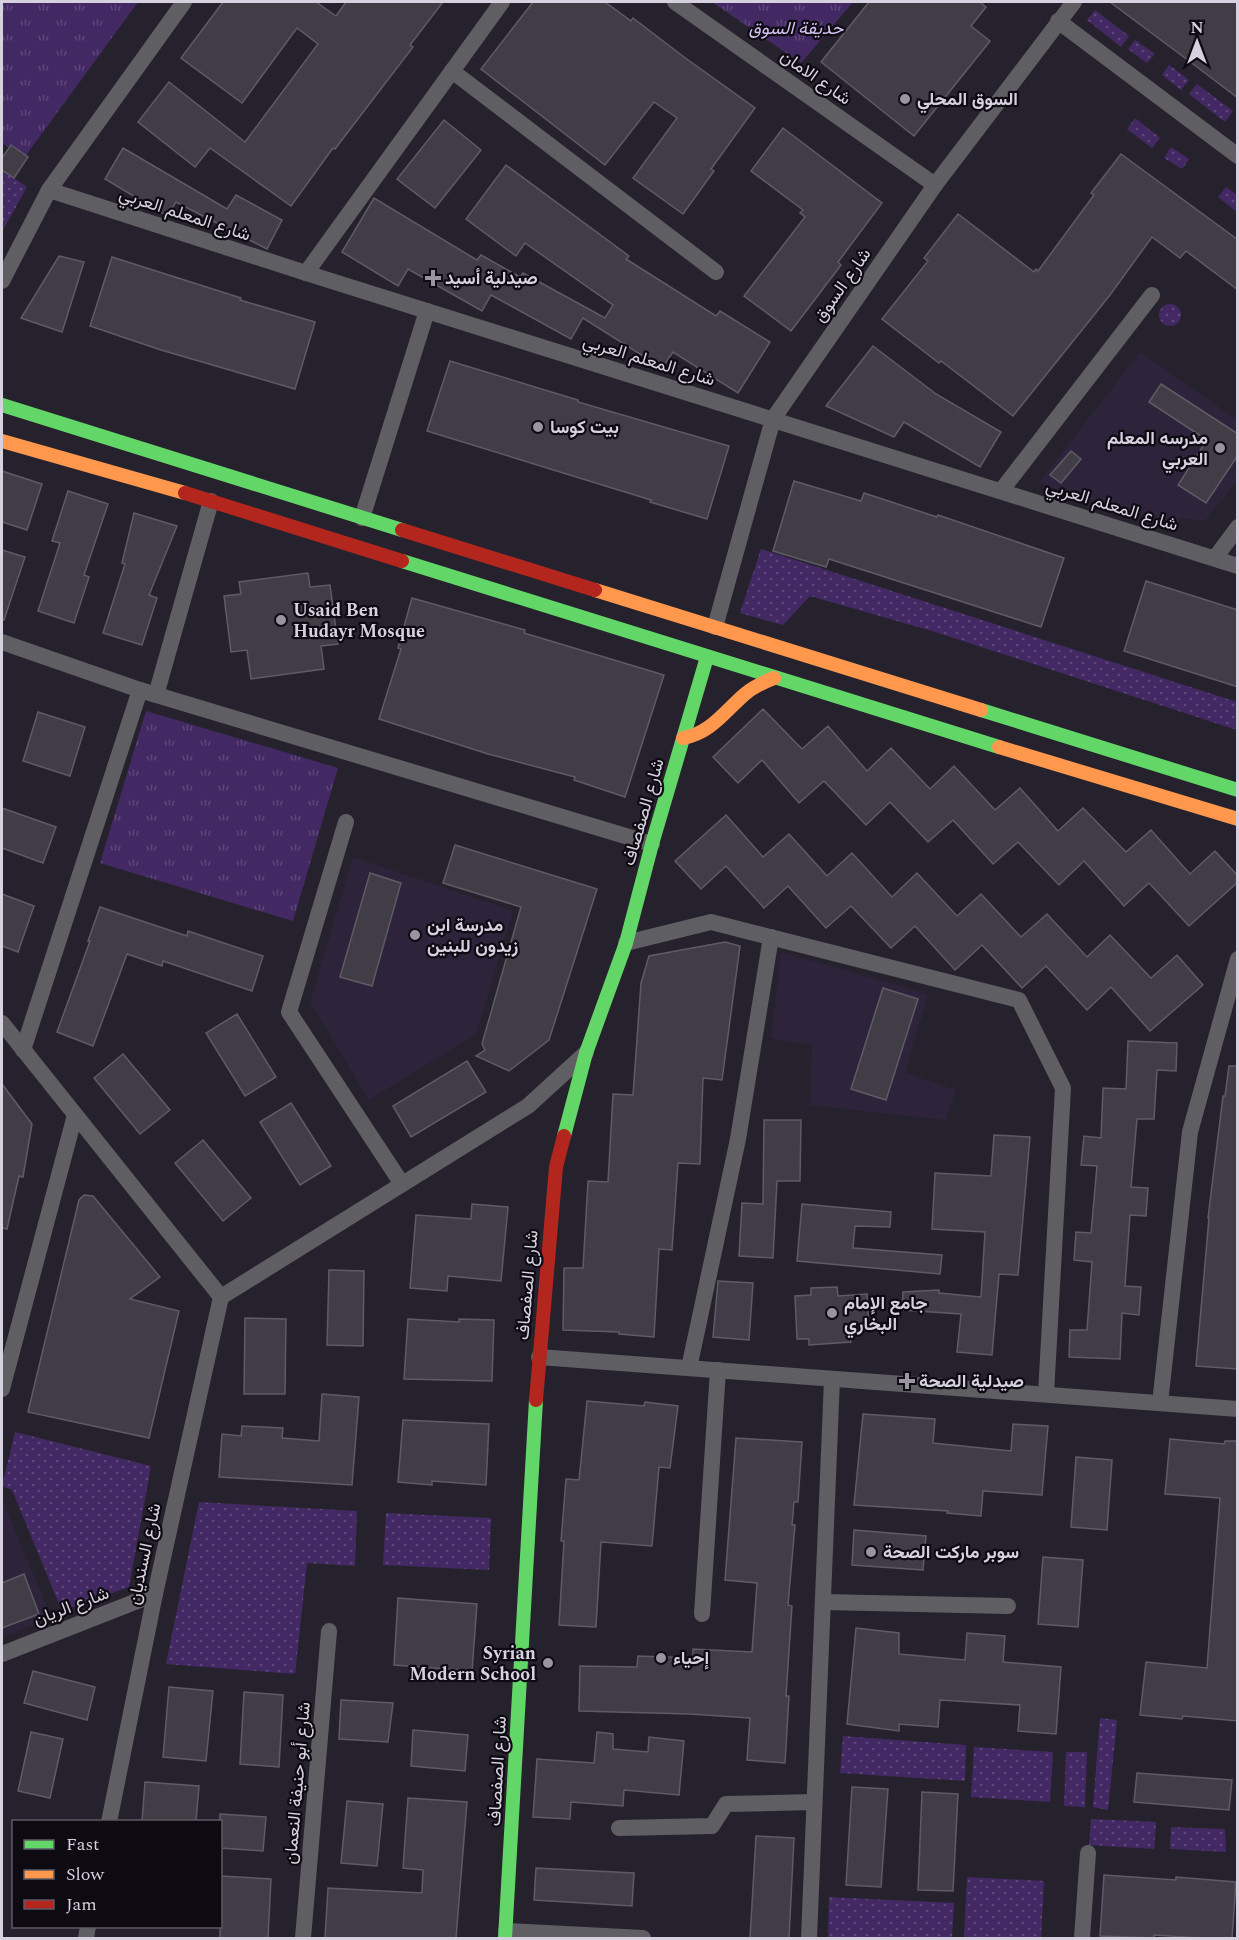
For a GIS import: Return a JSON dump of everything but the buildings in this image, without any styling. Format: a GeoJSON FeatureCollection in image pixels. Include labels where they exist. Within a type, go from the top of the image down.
{"type":"FeatureCollection","features":[{"type":"Feature","properties":{"kind":"main road"},"geometry":{"type":"LineString","coordinates":[[4,402],[362,518],[1238,790]]}},
{"type":"Feature","properties":{"kind":"main road"},"geometry":{"type":"LineString","coordinates":[[2,441],[211,501],[774,678],[1238,819]]}},
{"type":"Feature","properties":{"kind":"main road","name":"شارع الصفصاف"},"geometry":{"type":"LineString","coordinates":[[505,1935],[539,1357],[556,1167],[586,1053],[626,943],[652,844],[707,657]]}},
{"type":"Feature","properties":{"kind":"main road"},"geometry":{"type":"LineString","coordinates":[[683,738],[706,731],[744,695],[774,678]]}},
{"type":"Feature","properties":{"kind":"street"},"geometry":{"type":"LineString","coordinates":[[2,281],[49,190],[184,2]]}},
{"type":"Feature","properties":{"kind":"street"},"geometry":{"type":"LineString","coordinates":[[306,273],[502,2]]}},
{"type":"Feature","properties":{"kind":"street","name":"شارع الامان"},"geometry":{"type":"LineString","coordinates":[[675,2],[935,185]]}},
{"type":"Feature","properties":{"kind":"street","name":"شارع السوق"},"geometry":{"type":"LineString","coordinates":[[715,627],[773,419],[935,185],[1074,2]]}},
{"type":"Feature","properties":{"kind":"street"},"geometry":{"type":"LineString","coordinates":[[1058,21],[1238,156]]}},
{"type":"Feature","properties":{"kind":"street"},"geometry":{"type":"LineString","coordinates":[[452,71],[716,272]]}},
{"type":"Feature","properties":{"kind":"street","name":"شارع المعلم العربي"},"geometry":{"type":"LineString","coordinates":[[49,190],[1238,566]]}},
{"type":"Feature","properties":{"kind":"street"},"geometry":{"type":"LineString","coordinates":[[1001,491],[1152,295]]}},
{"type":"Feature","properties":{"kind":"street"},"geometry":{"type":"LineString","coordinates":[[362,518],[427,311]]}},
{"type":"Feature","properties":{"kind":"street"},"geometry":{"type":"LineString","coordinates":[[23,1050],[148,692],[211,501]]}},
{"type":"Feature","properties":{"kind":"street"},"geometry":{"type":"LineString","coordinates":[[1215,558],[1238,526]]}},
{"type":"Feature","properties":{"kind":"street"},"geometry":{"type":"LineString","coordinates":[[2,642],[148,692],[652,844]]}},
{"type":"Feature","properties":{"kind":"street"},"geometry":{"type":"LineString","coordinates":[[346,822],[289,1012],[402,1184]]}},
{"type":"Feature","properties":{"kind":"street"},"geometry":{"type":"LineString","coordinates":[[626,943],[711,922],[1019,1000],[1064,1088],[1046,1394]]}},
{"type":"Feature","properties":{"kind":"street"},"geometry":{"type":"LineString","coordinates":[[689,1368],[738,1139],[771,937]]}},
{"type":"Feature","properties":{"kind":"street"},"geometry":{"type":"LineString","coordinates":[[1160,1403],[1190,1132],[1238,958]]}},
{"type":"Feature","properties":{"kind":"street"},"geometry":{"type":"LineString","coordinates":[[2,1023],[221,1297],[528,1106],[586,1053]]}},
{"type":"Feature","properties":{"kind":"street"},"geometry":{"type":"LineString","coordinates":[[2,1389],[75,1115]]}},
{"type":"Feature","properties":{"kind":"street","name":"شارع السنديان"},"geometry":{"type":"LineString","coordinates":[[109,1820],[155,1594],[221,1297]]}},
{"type":"Feature","properties":{"kind":"street"},"geometry":{"type":"LineString","coordinates":[[539,1357],[1238,1409]]}},
{"type":"Feature","properties":{"kind":"street"},"geometry":{"type":"LineString","coordinates":[[702,1614],[718,1370]]}},
{"type":"Feature","properties":{"kind":"street"},"geometry":{"type":"LineString","coordinates":[[809,1938],[832,1378]]}},
{"type":"Feature","properties":{"kind":"street","name":"شارع الريان"},"geometry":{"type":"LineString","coordinates":[[2,1654],[155,1594]]}},
{"type":"Feature","properties":{"kind":"street"},"geometry":{"type":"LineString","coordinates":[[823,1602],[1008,1606]]}},
{"type":"Feature","properties":{"kind":"street","name":"شارع أبو حنيفة النعمان"},"geometry":{"type":"LineString","coordinates":[[303,1938],[330,1630]]}},
{"type":"Feature","properties":{"kind":"street"},"geometry":{"type":"LineString","coordinates":[[619,1828],[712,1826],[726,1804],[814,1802]]}},
{"type":"Feature","properties":{"kind":"street"},"geometry":{"type":"LineString","coordinates":[[1082,1938],[1088,1853]]}},
{"type":"Feature","properties":{"kind":"street"},"geometry":{"type":"LineString","coordinates":[[505,1935],[643,1938]]}},
{"type":"Feature","properties":{"kind":"shaded area"},"geometry":{"type":"Polygon","coordinates":[[[1140,352],[1237,420],[1237,481],[1204,521],[1181,518],[1176,526],[1039,483],[1140,352]]]}},
{"type":"Feature","properties":{"kind":"shaded area"},"geometry":{"type":"Polygon","coordinates":[[[353,857],[513,911],[476,1034],[369,1100],[310,1002],[353,857]]]}},
{"type":"Feature","properties":{"kind":"shaded area"},"geometry":{"type":"Polygon","coordinates":[[[781,952],[928,994],[905,1073],[956,1090],[946,1120],[810,1105],[812,1045],[771,1038],[781,952]]]}},
{"type":"Feature","properties":{"kind":"shaded area"},"geometry":{"type":"Polygon","coordinates":[[[2,1502],[51,1618],[2,1637],[2,1502]]]}},
{"type":"Feature","properties":{"kind":"green space"},"geometry":{"type":"Polygon","coordinates":[[[2,2],[138,2],[24,158],[2,143],[2,2]]]}},
{"type":"Feature","properties":{"kind":"green space","name":"حديقة السوق"},"geometry":{"type":"Polygon","coordinates":[[[712,2],[853,2],[801,63],[712,2]]]}},
{"type":"Feature","properties":{"kind":"green space"},"geometry":{"type":"Polygon","coordinates":[[[1095,10],[1129,36],[1121,47],[1087,20],[1095,10]]]}},
{"type":"Feature","properties":{"kind":"green space"},"geometry":{"type":"Polygon","coordinates":[[[1135,40],[1155,54],[1147,63],[1128,49],[1135,40]]]}},
{"type":"Feature","properties":{"kind":"green space"},"geometry":{"type":"Polygon","coordinates":[[[1169,65],[1189,80],[1181,90],[1162,75],[1169,65]]]}},
{"type":"Feature","properties":{"kind":"green space"},"geometry":{"type":"Polygon","coordinates":[[[1197,84],[1233,111],[1225,122],[1189,94],[1197,84]]]}},
{"type":"Feature","properties":{"kind":"green space"},"geometry":{"type":"Polygon","coordinates":[[[1135,118],[1160,138],[1152,148],[1127,129],[1135,118]]]}},
{"type":"Feature","properties":{"kind":"green space"},"geometry":{"type":"Polygon","coordinates":[[[1171,147],[1189,159],[1182,169],[1164,158],[1171,147]]]}},
{"type":"Feature","properties":{"kind":"green space"},"geometry":{"type":"Polygon","coordinates":[[[2,170],[27,187],[2,232],[2,170]]]}},
{"type":"Feature","properties":{"kind":"green space"},"geometry":{"type":"Polygon","coordinates":[[[1226,187],[1237,195],[1237,212],[1218,197],[1226,187]]]}},
{"type":"Feature","properties":{"kind":"green space"},"geometry":{"type":"Polygon","coordinates":[[[1170,304],[1178,307],[1181,315],[1178,323],[1170,326],[1162,323],[1159,315],[1162,307],[1170,304]]]}},
{"type":"Feature","properties":{"kind":"green space"},"geometry":{"type":"Polygon","coordinates":[[[761,549],[1237,702],[1237,730],[932,631],[810,596],[783,625],[740,613],[761,549]]]}},
{"type":"Feature","properties":{"kind":"green space"},"geometry":{"type":"Polygon","coordinates":[[[146,711],[338,768],[293,921],[100,863],[146,711]]]}},
{"type":"Feature","properties":{"kind":"green space"},"geometry":{"type":"Polygon","coordinates":[[[15,1432],[151,1466],[129,1587],[62,1611],[12,1490],[2,1486],[15,1432]]]}},
{"type":"Feature","properties":{"kind":"green space"},"geometry":{"type":"Polygon","coordinates":[[[199,1502],[357,1511],[355,1566],[307,1563],[295,1674],[166,1664],[199,1502]]]}},
{"type":"Feature","properties":{"kind":"green space"},"geometry":{"type":"Polygon","coordinates":[[[386,1513],[491,1518],[489,1570],[383,1565],[386,1513]]]}},
{"type":"Feature","properties":{"kind":"green space"},"geometry":{"type":"Polygon","coordinates":[[[1100,1718],[1117,1720],[1108,1810],[1093,1807],[1100,1718]]]}},
{"type":"Feature","properties":{"kind":"green space"},"geometry":{"type":"Polygon","coordinates":[[[843,1736],[966,1745],[965,1781],[840,1773],[843,1736]]]}},
{"type":"Feature","properties":{"kind":"green space"},"geometry":{"type":"Polygon","coordinates":[[[974,1747],[1053,1752],[1050,1802],[971,1797],[974,1747]]]}},
{"type":"Feature","properties":{"kind":"green space"},"geometry":{"type":"Polygon","coordinates":[[[1066,1752],[1087,1752],[1085,1807],[1064,1806],[1066,1752]]]}},
{"type":"Feature","properties":{"kind":"green space"},"geometry":{"type":"Polygon","coordinates":[[[1091,1819],[1156,1822],[1154,1849],[1089,1845],[1091,1819]]]}},
{"type":"Feature","properties":{"kind":"green space"},"geometry":{"type":"Polygon","coordinates":[[[1171,1827],[1225,1829],[1226,1852],[1170,1849],[1171,1827]]]}},
{"type":"Feature","properties":{"kind":"green space"},"geometry":{"type":"Polygon","coordinates":[[[967,1877],[1044,1881],[1041,1938],[964,1938],[967,1877]]]}},
{"type":"Feature","properties":{"kind":"green space"},"geometry":{"type":"Polygon","coordinates":[[[829,1897],[954,1903],[952,1938],[828,1938],[829,1897]]]}},
{"type":"Feature","properties":{"kind":"traffic: fast"},"geometry":{"type":"LineString","coordinates":[[2,405],[402,530]]}},
{"type":"Feature","properties":{"kind":"traffic: fast"},"geometry":{"type":"LineString","coordinates":[[402,561],[999,747]]}},
{"type":"Feature","properties":{"kind":"traffic: fast"},"geometry":{"type":"LineString","coordinates":[[564,1136],[586,1053],[626,943],[652,844],[707,657]]}},
{"type":"Feature","properties":{"kind":"traffic: fast"},"geometry":{"type":"LineString","coordinates":[[981,710],[1238,790]]}},
{"type":"Feature","properties":{"kind":"traffic: fast"},"geometry":{"type":"LineString","coordinates":[[505,1938],[536,1400]]}},
{"type":"Feature","properties":{"kind":"traffic: slow"},"geometry":{"type":"LineString","coordinates":[[2,441],[185,493]]}},
{"type":"Feature","properties":{"kind":"traffic: slow"},"geometry":{"type":"LineString","coordinates":[[595,590],[981,710]]}},
{"type":"Feature","properties":{"kind":"traffic: slow"},"geometry":{"type":"LineString","coordinates":[[683,738],[702,732],[748,691],[774,678]]}},
{"type":"Feature","properties":{"kind":"traffic: slow"},"geometry":{"type":"LineString","coordinates":[[999,747],[1238,819]]}},
{"type":"Feature","properties":{"kind":"traffic: jam"},"geometry":{"type":"LineString","coordinates":[[185,493],[402,561]]}},
{"type":"Feature","properties":{"kind":"traffic: jam"},"geometry":{"type":"LineString","coordinates":[[402,530],[595,590]]}},
{"type":"Feature","properties":{"kind":"traffic: jam"},"geometry":{"type":"LineString","coordinates":[[536,1400],[556,1167],[564,1136]]}},
{"type":"Feature","properties":{"kind":"place","name":"السوق المحلي"},"geometry":{"type":"Point","coordinates":[905,99]}},
{"type":"Feature","properties":{"kind":"place","name":"صيدلية أسيد"},"geometry":{"type":"Point","coordinates":[433,278]}},
{"type":"Feature","properties":{"kind":"place","name":"بيت كوسا"},"geometry":{"type":"Point","coordinates":[538,427]}},
{"type":"Feature","properties":{"kind":"place","name":"مدرسه المعلم العربي"},"geometry":{"type":"Point","coordinates":[1220,448]}},
{"type":"Feature","properties":{"kind":"place","name":"Usaid Ben Hudayr Mosque"},"geometry":{"type":"Point","coordinates":[281,620]}},
{"type":"Feature","properties":{"kind":"place","name":"مدرسة ابن زيدون للبنين"},"geometry":{"type":"Point","coordinates":[415,935]}},
{"type":"Feature","properties":{"kind":"place","name":"جامع الإمام البخاري"},"geometry":{"type":"Point","coordinates":[832,1313]}},
{"type":"Feature","properties":{"kind":"place","name":"صيدلية الصحة"},"geometry":{"type":"Point","coordinates":[907,1381]}},
{"type":"Feature","properties":{"kind":"place","name":"سوبر ماركت الصحة"},"geometry":{"type":"Point","coordinates":[871,1552]}},
{"type":"Feature","properties":{"kind":"place","name":"إحياء"},"geometry":{"type":"Point","coordinates":[661,1658]}},
{"type":"Feature","properties":{"kind":"place","name":"Syrian Modern School"},"geometry":{"type":"Point","coordinates":[548,1663]}}]}
